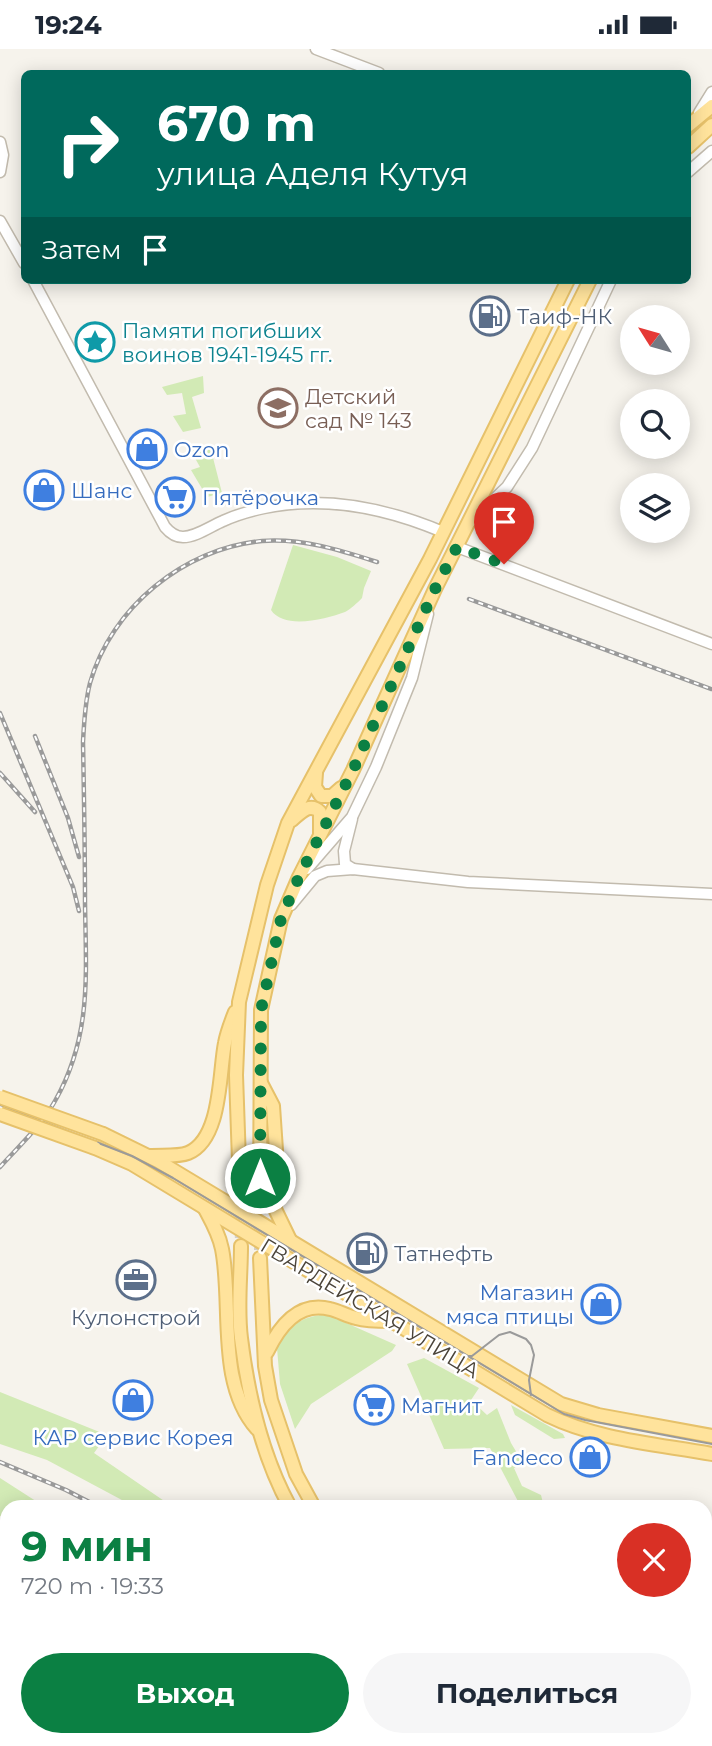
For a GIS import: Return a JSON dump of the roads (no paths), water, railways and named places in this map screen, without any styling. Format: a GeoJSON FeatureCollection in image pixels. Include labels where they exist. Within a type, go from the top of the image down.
{"type":"FeatureCollection","features":[{"type":"Feature","properties":{"kind":"main road"},"geometry":{"type":"LineString","coordinates":[[691,123],[712,106]]}},
{"type":"Feature","properties":{"kind":"main road"},"geometry":{"type":"LineString","coordinates":[[691,144],[712,125]]}},
{"type":"Feature","properties":{"kind":"main road"},"geometry":{"type":"LineString","coordinates":[[148,1156],[188,1153],[204,1140],[210,1128],[228,1028],[239,1002],[267,885],[288,823],[443,532],[566,284]]}},
{"type":"Feature","properties":{"kind":"main road"},"geometry":{"type":"LineString","coordinates":[[260,1202],[261,1010],[281,919],[353,770],[435,589],[588,284]]}},
{"type":"Feature","properties":{"kind":"main road"},"geometry":{"type":"LineString","coordinates":[[316,767],[315,787],[321,796],[325,797],[339,791],[353,770]]}},
{"type":"Feature","properties":{"kind":"main road"},"geometry":{"type":"LineString","coordinates":[[288,823],[303,810],[311,807],[317,809],[321,823],[319,841]]}},
{"type":"Feature","properties":{"kind":"main road"},"geometry":{"type":"LineString","coordinates":[[239,1002],[236,1075],[240,1190]]}},
{"type":"Feature","properties":{"kind":"main road"},"geometry":{"type":"LineString","coordinates":[[260,1080],[273,1106],[276,1150],[275,1209],[290,1240]]}},
{"type":"Feature","properties":{"kind":"main road","name":"ГВАРДЕЙСКАЯ УЛИЦА"},"geometry":{"type":"LineString","coordinates":[[0,1097],[103,1134],[148,1156],[561,1404],[598,1415],[708,1435]]}},
{"type":"Feature","properties":{"kind":"main road","name":"ГВАРДЕЙСКАЯ УЛИЦА"},"geometry":{"type":"LineString","coordinates":[[0,1114],[132,1164],[500,1388],[564,1424],[594,1433],[706,1453]]}},
{"type":"Feature","properties":{"kind":"main road"},"geometry":{"type":"LineString","coordinates":[[205,1209],[215,1227],[222,1249],[227,1334],[235,1386],[243,1409],[259,1432]]}},
{"type":"Feature","properties":{"kind":"main road"},"geometry":{"type":"LineString","coordinates":[[241,1246],[240,1336],[259,1432],[286,1500]]}},
{"type":"Feature","properties":{"kind":"main road"},"geometry":{"type":"LineString","coordinates":[[260,1258],[265,1356],[271,1400],[296,1474],[310,1500]]}},
{"type":"Feature","properties":{"kind":"main road"},"geometry":{"type":"LineString","coordinates":[[265,1356],[282,1325],[302,1310],[315,1307],[330,1309],[358,1319],[393,1321]]}},
{"type":"Feature","properties":{"kind":"main road"},"geometry":{"type":"LineString","coordinates":[[706,1453],[708,1435]]}},
{"type":"Feature","properties":{"kind":"street"},"geometry":{"type":"LineString","coordinates":[[316,49],[371,70]]}},
{"type":"Feature","properties":{"kind":"street"},"geometry":{"type":"LineString","coordinates":[[691,123],[712,92]]}},
{"type":"Feature","properties":{"kind":"street"},"geometry":{"type":"LineString","coordinates":[[0,142],[3,155],[0,172]]}},
{"type":"Feature","properties":{"kind":"street"},"geometry":{"type":"LineString","coordinates":[[691,169],[712,151]]}},
{"type":"Feature","properties":{"kind":"street"},"geometry":{"type":"LineString","coordinates":[[0,221],[21,258]]}},
{"type":"Feature","properties":{"kind":"street"},"geometry":{"type":"LineString","coordinates":[[35,284],[165,527],[174,535],[186,537],[260,508],[318,502],[371,509],[413,520],[443,532]]}},
{"type":"Feature","properties":{"kind":"street"},"geometry":{"type":"LineString","coordinates":[[468,523],[508,487],[532,448],[609,284]]}},
{"type":"Feature","properties":{"kind":"street"},"geometry":{"type":"LineString","coordinates":[[457,547],[712,644]]}},
{"type":"Feature","properties":{"kind":"street"},"geometry":{"type":"LineString","coordinates":[[353,869],[345,864],[344,851],[352,817],[376,768],[412,678],[435,589]]}},
{"type":"Feature","properties":{"kind":"street"},"geometry":{"type":"LineString","coordinates":[[299,877],[352,817]]}},
{"type":"Feature","properties":{"kind":"street"},"geometry":{"type":"LineString","coordinates":[[281,919],[315,876],[327,870],[353,869],[468,882],[712,894]]}},
{"type":"Feature","properties":{"kind":"tunnel"},"geometry":{"type":"LineString","coordinates":[[240,1190],[241,1246]]}},
{"type":"Feature","properties":{"kind":"tunnel"},"geometry":{"type":"LineString","coordinates":[[260,1202],[260,1258]]}},
{"type":"Feature","properties":{"kind":"tram line"},"geometry":{"type":"LineString","coordinates":[[0,1105],[132,1156],[173,1178],[564,1414],[712,1444]]}},
{"type":"Feature","properties":{"kind":"tram line"},"geometry":{"type":"LineString","coordinates":[[466,1356],[472,1356],[499,1335],[510,1332],[526,1339],[534,1355],[529,1380],[531,1395]]}},
{"type":"Feature","properties":{"kind":"railway"},"geometry":{"type":"LineString","coordinates":[[0,1167],[55,1101],[67,1077],[81,1029],[86,980],[84,720],[90,683],[100,656],[115,630],[133,607],[179,569],[233,546],[262,541],[292,541],[335,549],[377,562]]}},
{"type":"Feature","properties":{"kind":"railway"},"geometry":{"type":"LineString","coordinates":[[469,599],[711,689]]}},
{"type":"Feature","properties":{"kind":"railway"},"geometry":{"type":"LineString","coordinates":[[0,713],[73,887],[79,911]]}},
{"type":"Feature","properties":{"kind":"railway"},"geometry":{"type":"LineString","coordinates":[[35,736],[68,818],[79,857]]}},
{"type":"Feature","properties":{"kind":"railway"},"geometry":{"type":"LineString","coordinates":[[0,773],[35,812]]}},
{"type":"Feature","properties":{"kind":"railway"},"geometry":{"type":"LineString","coordinates":[[0,1462],[85,1500]]}},
{"type":"Feature","properties":{"kind":"place","name":"Таиф-НК"},"geometry":{"type":"Point","coordinates":[490,316]}},
{"type":"Feature","properties":{"kind":"place","name":"Памяти погибших воинов 1941-1945 гг."},"geometry":{"type":"Point","coordinates":[95,342]}},
{"type":"Feature","properties":{"kind":"place","name":"Детский сад № 143"},"geometry":{"type":"Point","coordinates":[278,408]}},
{"type":"Feature","properties":{"kind":"place","name":"Ozon"},"geometry":{"type":"Point","coordinates":[147,449]}},
{"type":"Feature","properties":{"kind":"place","name":"Шанс"},"geometry":{"type":"Point","coordinates":[44,490]}},
{"type":"Feature","properties":{"kind":"place","name":"Пятёрочка"},"geometry":{"type":"Point","coordinates":[175,497]}},
{"type":"Feature","properties":{"kind":"place","name":"Татнефть"},"geometry":{"type":"Point","coordinates":[367,1253]}},
{"type":"Feature","properties":{"kind":"place","name":"Кулонстрой"},"geometry":{"type":"Point","coordinates":[136,1280]}},
{"type":"Feature","properties":{"kind":"place","name":"Магазин мяса птицы"},"geometry":{"type":"Point","coordinates":[601,1304]}},
{"type":"Feature","properties":{"kind":"place","name":"КАР сервис Корея"},"geometry":{"type":"Point","coordinates":[133,1400]}},
{"type":"Feature","properties":{"kind":"place","name":"Магнит"},"geometry":{"type":"Point","coordinates":[374,1405]}},
{"type":"Feature","properties":{"kind":"place","name":"Fandeco"},"geometry":{"type":"Point","coordinates":[590,1457]}}]}
